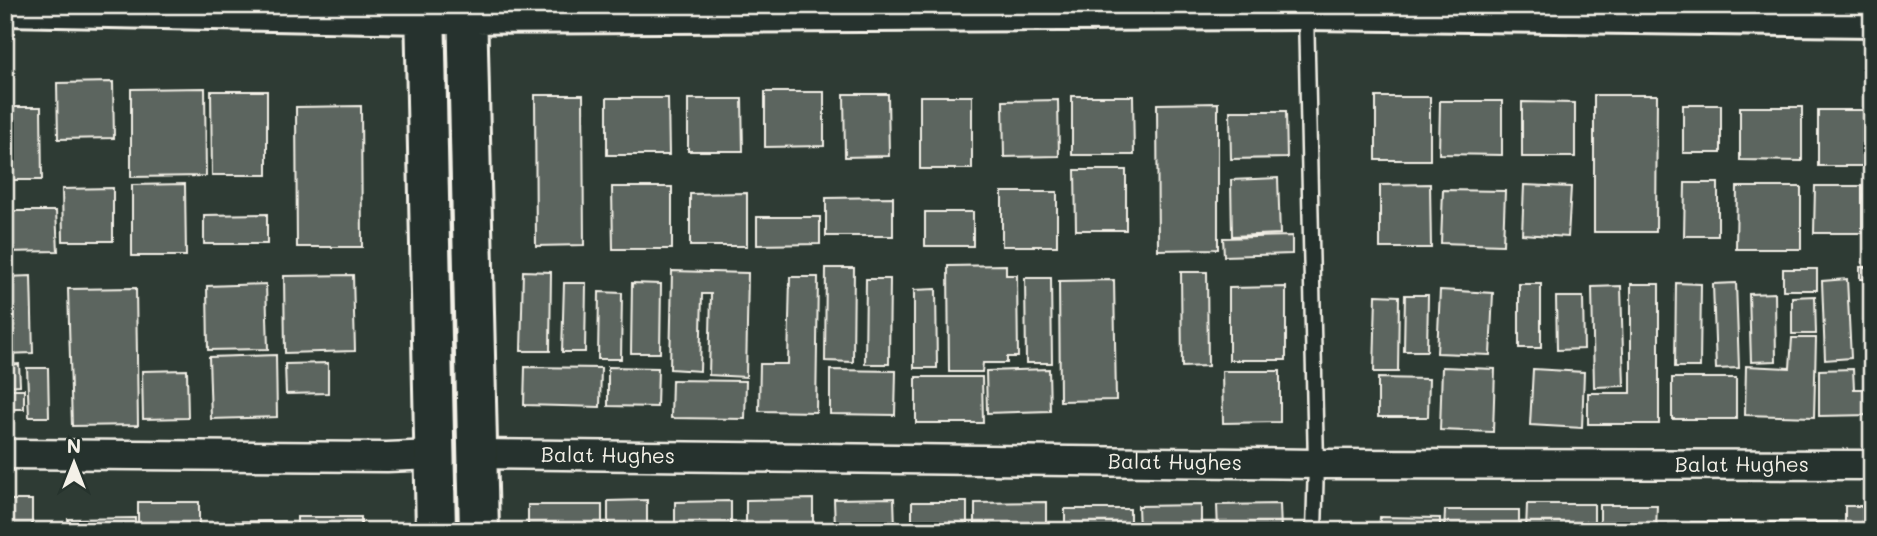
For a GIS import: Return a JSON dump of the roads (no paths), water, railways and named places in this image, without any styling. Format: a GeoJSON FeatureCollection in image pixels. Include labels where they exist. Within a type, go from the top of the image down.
{"type":"FeatureCollection","features":[{"type":"Feature","properties":{"kind":"street"},"geometry":{"type":"LineString","coordinates":[[5,6],[425,9],[1306,7],[1872,17]]}},
{"type":"Feature","properties":{"kind":"street"},"geometry":{"type":"LineString","coordinates":[[425,9],[436,531]]}},
{"type":"Feature","properties":{"kind":"street"},"geometry":{"type":"LineString","coordinates":[[467,9],[479,531]]}},
{"type":"Feature","properties":{"kind":"street"},"geometry":{"type":"LineString","coordinates":[[5,454],[387,457],[434,455]]}},
{"type":"Feature","properties":{"kind":"street","name":"Balat Hughes"},"geometry":{"type":"LineString","coordinates":[[477,454],[1316,464],[1872,465]]}},
{"type":"Feature","properties":{"kind":"lane"},"geometry":{"type":"LineString","coordinates":[[1306,7],[1316,464],[1314,531]]}}]}
